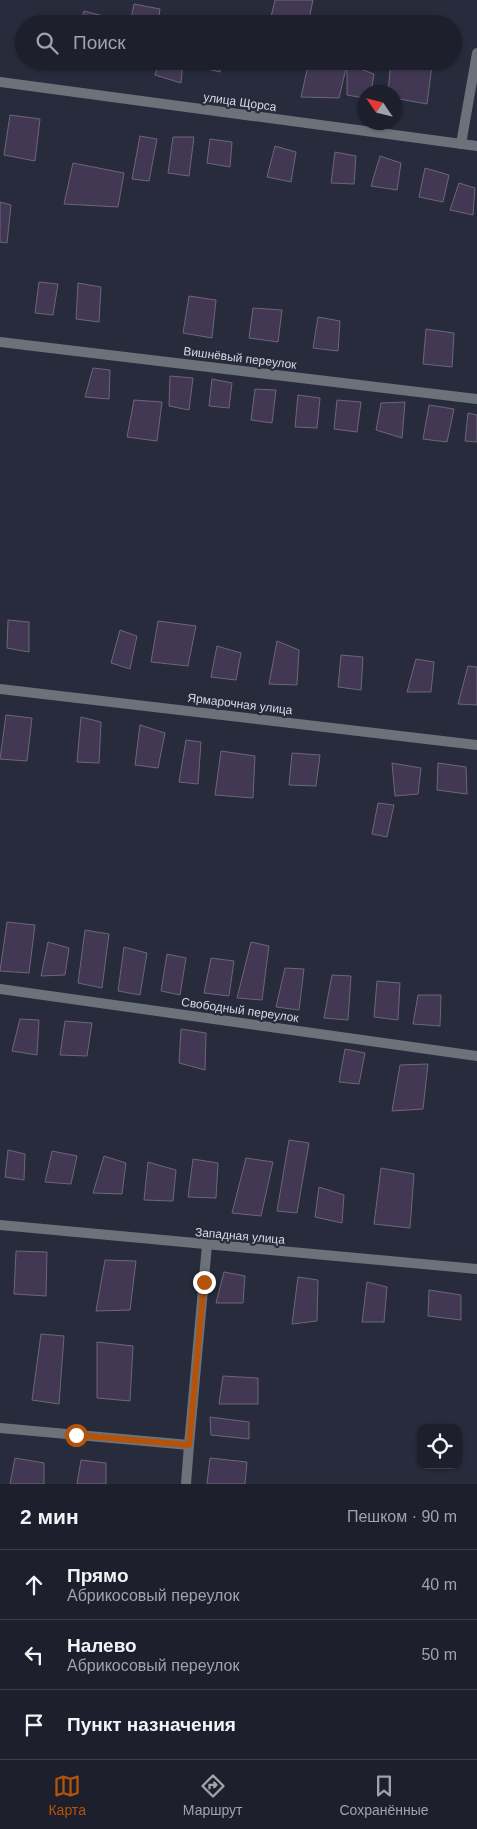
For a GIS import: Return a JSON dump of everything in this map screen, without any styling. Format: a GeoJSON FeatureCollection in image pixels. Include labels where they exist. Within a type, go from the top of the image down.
{"type":"FeatureCollection","features":[{"type":"Feature","properties":{"kind":"street"},"geometry":{"type":"LineString","coordinates":[[461,144],[477,53]]}},
{"type":"Feature","properties":{"kind":"street","name":"улица Щорса"},"geometry":{"type":"LineString","coordinates":[[0,82],[477,146]]}},
{"type":"Feature","properties":{"kind":"street","name":"Вишнёвый переулок"},"geometry":{"type":"LineString","coordinates":[[0,342],[477,399]]}},
{"type":"Feature","properties":{"kind":"street","name":"Ярмарочная улица"},"geometry":{"type":"LineString","coordinates":[[0,689],[477,745]]}},
{"type":"Feature","properties":{"kind":"street","name":"Свободный переулок"},"geometry":{"type":"LineString","coordinates":[[0,989],[477,1056]]}},
{"type":"Feature","properties":{"kind":"street","name":"Западная улица"},"geometry":{"type":"LineString","coordinates":[[0,1225],[477,1269]]}},
{"type":"Feature","properties":{"kind":"street"},"geometry":{"type":"LineString","coordinates":[[186,1484],[207,1245]]}},
{"type":"Feature","properties":{"kind":"street"},"geometry":{"type":"LineString","coordinates":[[0,1428],[189,1445]]}},
{"type":"Feature","properties":{"kind":"building"},"geometry":{"type":"Polygon","coordinates":[[[275,0],[313,0],[310,15],[271,15],[275,0]]]}},
{"type":"Feature","properties":{"kind":"building"},"geometry":{"type":"Polygon","coordinates":[[[134,4],[160,9],[159,15],[132,15],[134,4]]]}},
{"type":"Feature","properties":{"kind":"building"},"geometry":{"type":"Polygon","coordinates":[[[84,11],[100,15],[83,15],[84,11]]]}},
{"type":"Feature","properties":{"kind":"building"},"geometry":{"type":"Polygon","coordinates":[[[156,70],[182,70],[181,83],[155,75],[156,70]]]}},
{"type":"Feature","properties":{"kind":"building"},"geometry":{"type":"Polygon","coordinates":[[[307,70],[346,70],[339,98],[301,97],[307,70]]]}},
{"type":"Feature","properties":{"kind":"building"},"geometry":{"type":"Polygon","coordinates":[[[347,70],[363,70],[374,74],[372,85],[357,85],[357,97],[347,95],[347,70]]]}},
{"type":"Feature","properties":{"kind":"building"},"geometry":{"type":"Polygon","coordinates":[[[390,70],[431,70],[427,104],[402,99],[402,85],[389,85],[390,70]]]}},
{"type":"Feature","properties":{"kind":"building"},"geometry":{"type":"Polygon","coordinates":[[[10,115],[40,119],[35,161],[4,155],[10,115]]]}},
{"type":"Feature","properties":{"kind":"building"},"geometry":{"type":"Polygon","coordinates":[[[140,136],[157,139],[149,181],[132,179],[140,136]]]}},
{"type":"Feature","properties":{"kind":"building"},"geometry":{"type":"Polygon","coordinates":[[[173,137],[194,137],[189,176],[168,173],[173,137]]]}},
{"type":"Feature","properties":{"kind":"building"},"geometry":{"type":"Polygon","coordinates":[[[210,139],[232,142],[230,167],[207,163],[210,139]]]}},
{"type":"Feature","properties":{"kind":"building"},"geometry":{"type":"Polygon","coordinates":[[[275,146],[296,152],[291,182],[267,177],[275,146]]]}},
{"type":"Feature","properties":{"kind":"building"},"geometry":{"type":"Polygon","coordinates":[[[335,152],[356,156],[354,184],[331,183],[335,152]]]}},
{"type":"Feature","properties":{"kind":"building"},"geometry":{"type":"Polygon","coordinates":[[[380,156],[401,163],[397,190],[371,186],[380,156]]]}},
{"type":"Feature","properties":{"kind":"building"},"geometry":{"type":"Polygon","coordinates":[[[73,163],[124,173],[118,207],[64,204],[73,163]]]}},
{"type":"Feature","properties":{"kind":"building"},"geometry":{"type":"Polygon","coordinates":[[[425,168],[449,175],[443,202],[419,197],[425,168]]]}},
{"type":"Feature","properties":{"kind":"building"},"geometry":{"type":"Polygon","coordinates":[[[459,183],[475,188],[473,215],[450,210],[459,183]]]}},
{"type":"Feature","properties":{"kind":"building"},"geometry":{"type":"Polygon","coordinates":[[[0,202],[11,205],[7,243],[0,242],[0,202]]]}},
{"type":"Feature","properties":{"kind":"building"},"geometry":{"type":"Polygon","coordinates":[[[39,282],[58,284],[53,315],[35,313],[39,282]]]}},
{"type":"Feature","properties":{"kind":"building"},"geometry":{"type":"Polygon","coordinates":[[[78,283],[101,287],[99,322],[76,319],[78,283]]]}},
{"type":"Feature","properties":{"kind":"building"},"geometry":{"type":"Polygon","coordinates":[[[189,296],[216,300],[212,338],[183,333],[189,296]]]}},
{"type":"Feature","properties":{"kind":"building"},"geometry":{"type":"Polygon","coordinates":[[[253,308],[282,310],[278,342],[249,338],[253,308]]]}},
{"type":"Feature","properties":{"kind":"building"},"geometry":{"type":"Polygon","coordinates":[[[318,317],[340,321],[338,351],[313,348],[318,317]]]}},
{"type":"Feature","properties":{"kind":"building"},"geometry":{"type":"Polygon","coordinates":[[[426,329],[454,333],[452,367],[423,364],[426,329]]]}},
{"type":"Feature","properties":{"kind":"building"},"geometry":{"type":"Polygon","coordinates":[[[93,368],[110,370],[109,399],[85,397],[93,368]]]}},
{"type":"Feature","properties":{"kind":"building"},"geometry":{"type":"Polygon","coordinates":[[[170,376],[193,378],[189,410],[169,406],[170,376]]]}},
{"type":"Feature","properties":{"kind":"building"},"geometry":{"type":"Polygon","coordinates":[[[212,379],[232,383],[229,408],[209,406],[212,379]]]}},
{"type":"Feature","properties":{"kind":"building"},"geometry":{"type":"Polygon","coordinates":[[[255,389],[276,390],[272,423],[251,420],[255,389]]]}},
{"type":"Feature","properties":{"kind":"building"},"geometry":{"type":"Polygon","coordinates":[[[298,395],[320,398],[317,428],[295,427],[298,395]]]}},
{"type":"Feature","properties":{"kind":"building"},"geometry":{"type":"Polygon","coordinates":[[[134,400],[162,402],[157,441],[127,437],[134,400]]]}},
{"type":"Feature","properties":{"kind":"building"},"geometry":{"type":"Polygon","coordinates":[[[337,400],[361,402],[357,432],[334,429],[337,400]]]}},
{"type":"Feature","properties":{"kind":"building"},"geometry":{"type":"Polygon","coordinates":[[[405,402],[402,438],[376,430],[381,403],[405,402]]]}},
{"type":"Feature","properties":{"kind":"building"},"geometry":{"type":"Polygon","coordinates":[[[429,405],[454,409],[447,442],[423,439],[429,405]]]}},
{"type":"Feature","properties":{"kind":"building"},"geometry":{"type":"Polygon","coordinates":[[[468,413],[477,415],[477,442],[465,441],[468,413]]]}},
{"type":"Feature","properties":{"kind":"building"},"geometry":{"type":"Polygon","coordinates":[[[8,620],[29,622],[29,652],[7,648],[8,620]]]}},
{"type":"Feature","properties":{"kind":"building"},"geometry":{"type":"Polygon","coordinates":[[[158,621],[196,626],[188,666],[151,662],[158,621]]]}},
{"type":"Feature","properties":{"kind":"building"},"geometry":{"type":"Polygon","coordinates":[[[120,630],[137,636],[130,669],[111,663],[120,630]]]}},
{"type":"Feature","properties":{"kind":"building"},"geometry":{"type":"Polygon","coordinates":[[[277,641],[299,650],[297,685],[269,684],[277,641]]]}},
{"type":"Feature","properties":{"kind":"building"},"geometry":{"type":"Polygon","coordinates":[[[217,646],[241,653],[236,680],[211,677],[217,646]]]}},
{"type":"Feature","properties":{"kind":"building"},"geometry":{"type":"Polygon","coordinates":[[[341,655],[363,657],[361,690],[338,687],[341,655]]]}},
{"type":"Feature","properties":{"kind":"building"},"geometry":{"type":"Polygon","coordinates":[[[416,659],[434,662],[431,692],[407,692],[416,659]]]}},
{"type":"Feature","properties":{"kind":"building"},"geometry":{"type":"Polygon","coordinates":[[[468,666],[477,667],[477,705],[458,704],[468,666]]]}},
{"type":"Feature","properties":{"kind":"building"},"geometry":{"type":"Polygon","coordinates":[[[6,715],[32,718],[27,761],[0,759],[6,715]]]}},
{"type":"Feature","properties":{"kind":"building"},"geometry":{"type":"Polygon","coordinates":[[[81,717],[101,722],[99,763],[77,762],[81,717]]]}},
{"type":"Feature","properties":{"kind":"building"},"geometry":{"type":"Polygon","coordinates":[[[140,725],[165,733],[158,768],[135,765],[140,725]]]}},
{"type":"Feature","properties":{"kind":"building"},"geometry":{"type":"Polygon","coordinates":[[[186,740],[201,742],[198,784],[179,782],[186,740]]]}},
{"type":"Feature","properties":{"kind":"building"},"geometry":{"type":"Polygon","coordinates":[[[221,751],[255,756],[253,798],[215,795],[221,751]]]}},
{"type":"Feature","properties":{"kind":"building"},"geometry":{"type":"Polygon","coordinates":[[[292,753],[320,755],[316,786],[289,785],[292,753]]]}},
{"type":"Feature","properties":{"kind":"building"},"geometry":{"type":"Polygon","coordinates":[[[392,763],[421,768],[418,794],[395,796],[392,763]]]}},
{"type":"Feature","properties":{"kind":"building"},"geometry":{"type":"Polygon","coordinates":[[[438,763],[466,767],[467,794],[437,790],[438,763]]]}},
{"type":"Feature","properties":{"kind":"building"},"geometry":{"type":"Polygon","coordinates":[[[378,803],[394,805],[387,837],[372,834],[378,803]]]}},
{"type":"Feature","properties":{"kind":"building"},"geometry":{"type":"Polygon","coordinates":[[[7,922],[35,925],[29,973],[0,971],[7,922]]]}},
{"type":"Feature","properties":{"kind":"building"},"geometry":{"type":"Polygon","coordinates":[[[85,930],[109,934],[102,988],[78,983],[85,930]]]}},
{"type":"Feature","properties":{"kind":"building"},"geometry":{"type":"Polygon","coordinates":[[[48,942],[69,948],[65,975],[41,976],[48,942]]]}},
{"type":"Feature","properties":{"kind":"building"},"geometry":{"type":"Polygon","coordinates":[[[251,942],[269,946],[262,1000],[237,998],[251,942]]]}},
{"type":"Feature","properties":{"kind":"building"},"geometry":{"type":"Polygon","coordinates":[[[124,947],[147,953],[140,995],[118,991],[124,947]]]}},
{"type":"Feature","properties":{"kind":"building"},"geometry":{"type":"Polygon","coordinates":[[[167,954],[186,958],[180,995],[161,991],[167,954]]]}},
{"type":"Feature","properties":{"kind":"building"},"geometry":{"type":"Polygon","coordinates":[[[211,958],[234,961],[229,996],[204,993],[211,958]]]}},
{"type":"Feature","properties":{"kind":"building"},"geometry":{"type":"Polygon","coordinates":[[[285,968],[304,969],[299,1010],[276,1007],[285,968]]]}},
{"type":"Feature","properties":{"kind":"building"},"geometry":{"type":"Polygon","coordinates":[[[332,975],[351,976],[348,1020],[324,1018],[332,975]]]}},
{"type":"Feature","properties":{"kind":"building"},"geometry":{"type":"Polygon","coordinates":[[[377,981],[400,983],[398,1020],[374,1017],[377,981]]]}},
{"type":"Feature","properties":{"kind":"building"},"geometry":{"type":"Polygon","coordinates":[[[418,995],[441,995],[440,1026],[413,1024],[418,995]]]}},
{"type":"Feature","properties":{"kind":"building"},"geometry":{"type":"Polygon","coordinates":[[[20,1019],[39,1020],[37,1055],[12,1051],[20,1019]]]}},
{"type":"Feature","properties":{"kind":"building"},"geometry":{"type":"Polygon","coordinates":[[[65,1021],[92,1023],[87,1056],[60,1055],[65,1021]]]}},
{"type":"Feature","properties":{"kind":"building"},"geometry":{"type":"Polygon","coordinates":[[[181,1029],[206,1033],[205,1070],[179,1063],[181,1029]]]}},
{"type":"Feature","properties":{"kind":"building"},"geometry":{"type":"Polygon","coordinates":[[[345,1049],[365,1053],[359,1084],[339,1082],[345,1049]]]}},
{"type":"Feature","properties":{"kind":"building"},"geometry":{"type":"Polygon","coordinates":[[[428,1064],[423,1109],[392,1111],[400,1065],[428,1064]]]}},
{"type":"Feature","properties":{"kind":"building"},"geometry":{"type":"Polygon","coordinates":[[[289,1140],[309,1143],[297,1213],[277,1211],[289,1140]]]}},
{"type":"Feature","properties":{"kind":"building"},"geometry":{"type":"Polygon","coordinates":[[[8,1150],[25,1154],[24,1180],[5,1177],[8,1150]]]}},
{"type":"Feature","properties":{"kind":"building"},"geometry":{"type":"Polygon","coordinates":[[[52,1151],[77,1156],[71,1184],[45,1182],[52,1151]]]}},
{"type":"Feature","properties":{"kind":"building"},"geometry":{"type":"Polygon","coordinates":[[[104,1156],[126,1163],[122,1194],[93,1193],[104,1156]]]}},
{"type":"Feature","properties":{"kind":"building"},"geometry":{"type":"Polygon","coordinates":[[[246,1158],[273,1162],[261,1216],[232,1213],[246,1158]]]}},
{"type":"Feature","properties":{"kind":"building"},"geometry":{"type":"Polygon","coordinates":[[[193,1159],[218,1163],[216,1198],[188,1197],[193,1159]]]}},
{"type":"Feature","properties":{"kind":"building"},"geometry":{"type":"Polygon","coordinates":[[[148,1162],[176,1170],[173,1201],[144,1200],[148,1162]]]}},
{"type":"Feature","properties":{"kind":"building"},"geometry":{"type":"Polygon","coordinates":[[[381,1168],[414,1174],[410,1228],[374,1224],[381,1168]]]}},
{"type":"Feature","properties":{"kind":"building"},"geometry":{"type":"Polygon","coordinates":[[[319,1187],[344,1195],[342,1223],[315,1217],[319,1187]]]}},
{"type":"Feature","properties":{"kind":"building"},"geometry":{"type":"Polygon","coordinates":[[[16,1251],[47,1252],[46,1296],[14,1294],[16,1251]]]}},
{"type":"Feature","properties":{"kind":"building"},"geometry":{"type":"Polygon","coordinates":[[[105,1260],[136,1261],[130,1310],[96,1311],[105,1260]]]}},
{"type":"Feature","properties":{"kind":"building"},"geometry":{"type":"Polygon","coordinates":[[[224,1272],[245,1276],[243,1303],[216,1303],[224,1272]]]}},
{"type":"Feature","properties":{"kind":"building"},"geometry":{"type":"Polygon","coordinates":[[[298,1277],[318,1280],[317,1321],[292,1324],[298,1277]]]}},
{"type":"Feature","properties":{"kind":"building"},"geometry":{"type":"Polygon","coordinates":[[[367,1282],[387,1287],[384,1322],[362,1322],[367,1282]]]}},
{"type":"Feature","properties":{"kind":"building"},"geometry":{"type":"Polygon","coordinates":[[[429,1290],[461,1295],[461,1320],[428,1316],[429,1290]]]}},
{"type":"Feature","properties":{"kind":"building"},"geometry":{"type":"Polygon","coordinates":[[[41,1334],[64,1336],[59,1404],[32,1400],[41,1334]]]}},
{"type":"Feature","properties":{"kind":"building"},"geometry":{"type":"Polygon","coordinates":[[[97,1342],[133,1346],[130,1401],[97,1398],[97,1342]]]}},
{"type":"Feature","properties":{"kind":"building"},"geometry":{"type":"Polygon","coordinates":[[[223,1376],[258,1378],[258,1404],[219,1404],[223,1376]]]}},
{"type":"Feature","properties":{"kind":"building"},"geometry":{"type":"Polygon","coordinates":[[[210,1417],[249,1422],[249,1439],[211,1435],[210,1417]]]}},
{"type":"Feature","properties":{"kind":"building"},"geometry":{"type":"Polygon","coordinates":[[[15,1458],[44,1463],[44,1484],[10,1484],[15,1458]]]}},
{"type":"Feature","properties":{"kind":"building"},"geometry":{"type":"Polygon","coordinates":[[[210,1458],[247,1462],[245,1484],[207,1484],[210,1458]]]}},
{"type":"Feature","properties":{"kind":"building"},"geometry":{"type":"Polygon","coordinates":[[[81,1460],[106,1463],[106,1484],[77,1484],[81,1460]]]}},
{"type":"Feature","properties":{"kind":"route"},"geometry":{"type":"LineString","coordinates":[[76,1435],[189,1445],[204,1282]]}}]}
